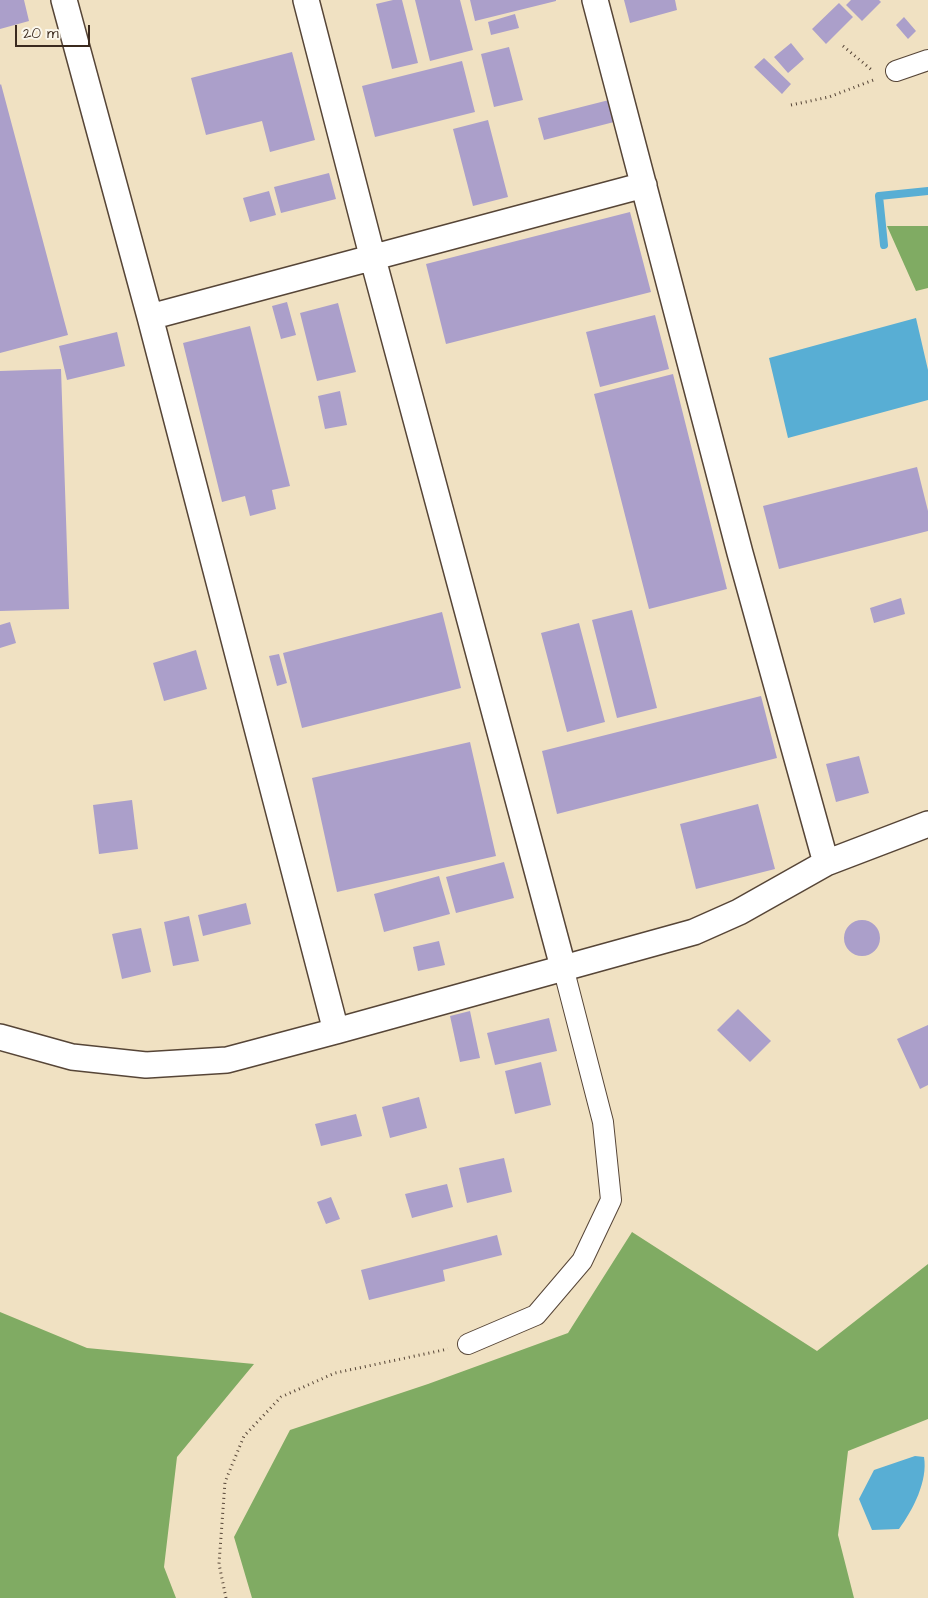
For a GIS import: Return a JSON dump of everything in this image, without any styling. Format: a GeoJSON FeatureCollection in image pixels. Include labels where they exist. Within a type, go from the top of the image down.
{"type":"FeatureCollection","features":[{"type":"Feature","properties":{"kind":"street"},"geometry":{"type":"LineString","coordinates":[[64,0],[150,317],[336,1031]]}},
{"type":"Feature","properties":{"kind":"street"},"geometry":{"type":"LineString","coordinates":[[306,0],[373,259],[603,1122],[611,1200],[582,1261],[536,1315],[468,1344]]}},
{"type":"Feature","properties":{"kind":"street"},"geometry":{"type":"LineString","coordinates":[[595,0],[740,553],[826,863]]}},
{"type":"Feature","properties":{"kind":"street"},"geometry":{"type":"LineString","coordinates":[[896,71],[928,60]]}},
{"type":"Feature","properties":{"kind":"street"},"geometry":{"type":"LineString","coordinates":[[150,317],[373,259],[644,185]]}},
{"type":"Feature","properties":{"kind":"street"},"geometry":{"type":"LineString","coordinates":[[0,1037],[72,1058],[146,1065],[227,1060],[694,932],[739,912],[826,863],[928,824]]}},
{"type":"Feature","properties":{"kind":"path"},"geometry":{"type":"LineString","coordinates":[[843,46],[873,71],[896,71]]}},
{"type":"Feature","properties":{"kind":"path"},"geometry":{"type":"LineString","coordinates":[[791,105],[829,97],[896,71]]}},
{"type":"Feature","properties":{"kind":"path"},"geometry":{"type":"LineString","coordinates":[[226,1598],[218,1564],[225,1482],[244,1436],[281,1397],[335,1373],[468,1344]]}},
{"type":"Feature","properties":{"kind":"green space"},"geometry":{"type":"Polygon","coordinates":[[[887,226],[928,226],[928,288],[916,291],[887,226]]]}},
{"type":"Feature","properties":{"kind":"green space"},"geometry":{"type":"Polygon","coordinates":[[[632,1232],[817,1351],[928,1264],[928,1419],[848,1451],[838,1535],[854,1598],[252,1598],[234,1537],[290,1430],[428,1384],[568,1333],[632,1232]]]}},
{"type":"Feature","properties":{"kind":"green space"},"geometry":{"type":"Polygon","coordinates":[[[0,1312],[87,1348],[254,1364],[177,1457],[164,1567],[176,1598],[0,1598],[0,1312]]]}},
{"type":"Feature","properties":{"kind":"water"},"geometry":{"type":"Polygon","coordinates":[[[916,318],[928,370],[928,400],[788,438],[769,358],[916,318]]]}},
{"type":"Feature","properties":{"kind":"water"},"geometry":{"type":"Polygon","coordinates":[[[915,1456],[924,1457],[924,1476],[918,1495],[909,1513],[899,1529],[872,1530],[859,1499],[874,1470],[915,1456]]]}},
{"type":"Feature","properties":{"kind":"building"},"geometry":{"type":"Polygon","coordinates":[[[0,0],[24,0],[29,21],[0,29],[0,0]]]}},
{"type":"Feature","properties":{"kind":"building"},"geometry":{"type":"Polygon","coordinates":[[[402,0],[418,63],[392,69],[376,4],[402,0]]]}},
{"type":"Feature","properties":{"kind":"building"},"geometry":{"type":"Polygon","coordinates":[[[415,0],[460,0],[473,50],[430,61],[415,0]]]}},
{"type":"Feature","properties":{"kind":"building"},"geometry":{"type":"Polygon","coordinates":[[[470,0],[556,0],[556,1],[475,21],[470,0]]]}},
{"type":"Feature","properties":{"kind":"building"},"geometry":{"type":"Polygon","coordinates":[[[624,0],[675,0],[677,10],[630,23],[624,0]]]}},
{"type":"Feature","properties":{"kind":"building"},"geometry":{"type":"Polygon","coordinates":[[[851,0],[879,0],[881,2],[862,21],[846,5],[851,0]]]}},
{"type":"Feature","properties":{"kind":"building"},"geometry":{"type":"Polygon","coordinates":[[[839,3],[853,17],[826,44],[812,29],[839,3]]]}},
{"type":"Feature","properties":{"kind":"building"},"geometry":{"type":"Polygon","coordinates":[[[515,14],[519,28],[491,35],[488,22],[515,14]]]}},
{"type":"Feature","properties":{"kind":"building"},"geometry":{"type":"Polygon","coordinates":[[[904,17],[916,31],[908,39],[896,25],[904,17]]]}},
{"type":"Feature","properties":{"kind":"building"},"geometry":{"type":"Polygon","coordinates":[[[791,43],[804,59],[788,73],[774,57],[791,43]]]}},
{"type":"Feature","properties":{"kind":"building"},"geometry":{"type":"Polygon","coordinates":[[[509,47],[523,100],[494,107],[481,54],[509,47]]]}},
{"type":"Feature","properties":{"kind":"building"},"geometry":{"type":"Polygon","coordinates":[[[292,52],[315,140],[270,152],[262,121],[206,135],[191,78],[292,52]]]}},
{"type":"Feature","properties":{"kind":"building"},"geometry":{"type":"Polygon","coordinates":[[[764,58],[791,84],[782,94],[754,67],[764,58]]]}},
{"type":"Feature","properties":{"kind":"building"},"geometry":{"type":"Polygon","coordinates":[[[462,61],[475,112],[375,137],[362,86],[462,61]]]}},
{"type":"Feature","properties":{"kind":"building"},"geometry":{"type":"Polygon","coordinates":[[[0,85],[68,335],[0,353],[0,85]]]}},
{"type":"Feature","properties":{"kind":"building"},"geometry":{"type":"Polygon","coordinates":[[[609,100],[614,122],[544,140],[538,118],[609,100]]]}},
{"type":"Feature","properties":{"kind":"building"},"geometry":{"type":"Polygon","coordinates":[[[488,120],[508,197],[473,206],[453,129],[488,120]]]}},
{"type":"Feature","properties":{"kind":"building"},"geometry":{"type":"Polygon","coordinates":[[[329,173],[336,199],[281,213],[274,187],[329,173]]]}},
{"type":"Feature","properties":{"kind":"building"},"geometry":{"type":"Polygon","coordinates":[[[269,191],[276,215],[250,222],[243,198],[269,191]]]}},
{"type":"Feature","properties":{"kind":"building"},"geometry":{"type":"Polygon","coordinates":[[[630,212],[651,292],[446,344],[426,264],[630,212]]]}},
{"type":"Feature","properties":{"kind":"building"},"geometry":{"type":"Polygon","coordinates":[[[287,302],[296,335],[281,339],[272,306],[287,302]]]}},
{"type":"Feature","properties":{"kind":"building"},"geometry":{"type":"Polygon","coordinates":[[[338,303],[356,372],[317,381],[300,313],[338,303]]]}},
{"type":"Feature","properties":{"kind":"building"},"geometry":{"type":"Polygon","coordinates":[[[655,315],[669,369],[600,387],[586,332],[655,315]]]}},
{"type":"Feature","properties":{"kind":"building"},"geometry":{"type":"Polygon","coordinates":[[[250,326],[290,486],[272,490],[276,509],[250,516],[245,496],[222,502],[183,343],[250,326]]]}},
{"type":"Feature","properties":{"kind":"building"},"geometry":{"type":"Polygon","coordinates":[[[117,332],[125,366],[67,380],[59,346],[117,332]]]}},
{"type":"Feature","properties":{"kind":"building"},"geometry":{"type":"Polygon","coordinates":[[[61,369],[69,609],[0,611],[0,371],[61,369]]]}},
{"type":"Feature","properties":{"kind":"building"},"geometry":{"type":"Polygon","coordinates":[[[673,374],[727,589],[649,609],[594,394],[673,374]]]}},
{"type":"Feature","properties":{"kind":"building"},"geometry":{"type":"Polygon","coordinates":[[[340,391],[347,425],[325,429],[318,396],[340,391]]]}},
{"type":"Feature","properties":{"kind":"building"},"geometry":{"type":"Polygon","coordinates":[[[917,467],[928,511],[928,531],[779,569],[763,506],[917,467]]]}},
{"type":"Feature","properties":{"kind":"building"},"geometry":{"type":"Polygon","coordinates":[[[901,598],[905,614],[874,623],[870,608],[901,598]]]}},
{"type":"Feature","properties":{"kind":"building"},"geometry":{"type":"Polygon","coordinates":[[[632,610],[657,708],[617,718],[592,620],[632,610]]]}},
{"type":"Feature","properties":{"kind":"building"},"geometry":{"type":"Polygon","coordinates":[[[442,612],[461,688],[302,728],[283,653],[442,612]]]}},
{"type":"Feature","properties":{"kind":"building"},"geometry":{"type":"Polygon","coordinates":[[[10,622],[16,643],[0,648],[0,625],[10,622]]]}},
{"type":"Feature","properties":{"kind":"building"},"geometry":{"type":"Polygon","coordinates":[[[579,623],[605,722],[567,732],[541,633],[579,623]]]}},
{"type":"Feature","properties":{"kind":"building"},"geometry":{"type":"Polygon","coordinates":[[[196,650],[207,689],[164,701],[153,663],[196,650]]]}},
{"type":"Feature","properties":{"kind":"building"},"geometry":{"type":"Polygon","coordinates":[[[279,654],[287,683],[277,686],[269,656],[279,654]]]}},
{"type":"Feature","properties":{"kind":"building"},"geometry":{"type":"Polygon","coordinates":[[[761,696],[777,758],[557,814],[542,751],[761,696]]]}},
{"type":"Feature","properties":{"kind":"building"},"geometry":{"type":"Polygon","coordinates":[[[470,742],[496,856],[337,892],[312,778],[470,742]]]}},
{"type":"Feature","properties":{"kind":"building"},"geometry":{"type":"Polygon","coordinates":[[[859,756],[869,793],[836,802],[826,764],[859,756]]]}},
{"type":"Feature","properties":{"kind":"building"},"geometry":{"type":"Polygon","coordinates":[[[132,800],[138,849],[99,854],[93,805],[132,800]]]}},
{"type":"Feature","properties":{"kind":"building"},"geometry":{"type":"Polygon","coordinates":[[[758,804],[775,869],[696,889],[680,824],[758,804]]]}},
{"type":"Feature","properties":{"kind":"building"},"geometry":{"type":"Polygon","coordinates":[[[504,862],[514,898],[456,913],[446,877],[504,862]]]}},
{"type":"Feature","properties":{"kind":"building"},"geometry":{"type":"Polygon","coordinates":[[[439,876],[450,914],[384,932],[374,894],[439,876]]]}},
{"type":"Feature","properties":{"kind":"building"},"geometry":{"type":"Polygon","coordinates":[[[246,903],[251,924],[203,936],[198,915],[246,903]]]}},
{"type":"Feature","properties":{"kind":"building"},"geometry":{"type":"Polygon","coordinates":[[[189,916],[199,961],[173,966],[164,922],[189,916]]]}},
{"type":"Feature","properties":{"kind":"building"},"geometry":{"type":"Polygon","coordinates":[[[862,920],[869,921],[875,925],[879,931],[879,945],[875,951],[869,955],[862,956],[855,955],[849,951],[845,945],[844,938],[845,931],[849,925],[855,921],[862,920]]]}},
{"type":"Feature","properties":{"kind":"building"},"geometry":{"type":"Polygon","coordinates":[[[141,928],[151,972],[122,979],[112,934],[141,928]]]}},
{"type":"Feature","properties":{"kind":"building"},"geometry":{"type":"Polygon","coordinates":[[[439,941],[445,965],[418,971],[413,947],[439,941]]]}},
{"type":"Feature","properties":{"kind":"building"},"geometry":{"type":"Polygon","coordinates":[[[738,1009],[771,1041],[750,1062],[717,1030],[738,1009]]]}},
{"type":"Feature","properties":{"kind":"building"},"geometry":{"type":"Polygon","coordinates":[[[470,1011],[480,1058],[460,1062],[450,1016],[470,1011]]]}},
{"type":"Feature","properties":{"kind":"building"},"geometry":{"type":"Polygon","coordinates":[[[549,1018],[557,1051],[495,1065],[487,1033],[549,1018]]]}},
{"type":"Feature","properties":{"kind":"building"},"geometry":{"type":"Polygon","coordinates":[[[928,1025],[928,1085],[920,1089],[897,1039],[928,1025]]]}},
{"type":"Feature","properties":{"kind":"building"},"geometry":{"type":"Polygon","coordinates":[[[541,1062],[551,1105],[515,1114],[505,1071],[541,1062]]]}},
{"type":"Feature","properties":{"kind":"building"},"geometry":{"type":"Polygon","coordinates":[[[419,1097],[427,1128],[390,1138],[382,1107],[419,1097]]]}},
{"type":"Feature","properties":{"kind":"building"},"geometry":{"type":"Polygon","coordinates":[[[356,1114],[362,1136],[321,1146],[315,1124],[356,1114]]]}},
{"type":"Feature","properties":{"kind":"building"},"geometry":{"type":"Polygon","coordinates":[[[504,1158],[512,1192],[467,1203],[459,1168],[504,1158]]]}},
{"type":"Feature","properties":{"kind":"building"},"geometry":{"type":"Polygon","coordinates":[[[447,1184],[453,1207],[412,1218],[405,1194],[447,1184]]]}},
{"type":"Feature","properties":{"kind":"building"},"geometry":{"type":"Polygon","coordinates":[[[331,1197],[340,1219],[326,1224],[317,1202],[331,1197]]]}},
{"type":"Feature","properties":{"kind":"building"},"geometry":{"type":"Polygon","coordinates":[[[497,1235],[502,1255],[443,1270],[445,1281],[369,1300],[361,1270],[497,1235]]]}},
{"type":"Feature","properties":{"kind":"waterway"},"geometry":{"type":"LineString","coordinates":[[884,245],[879,196],[928,191]]}}]}
